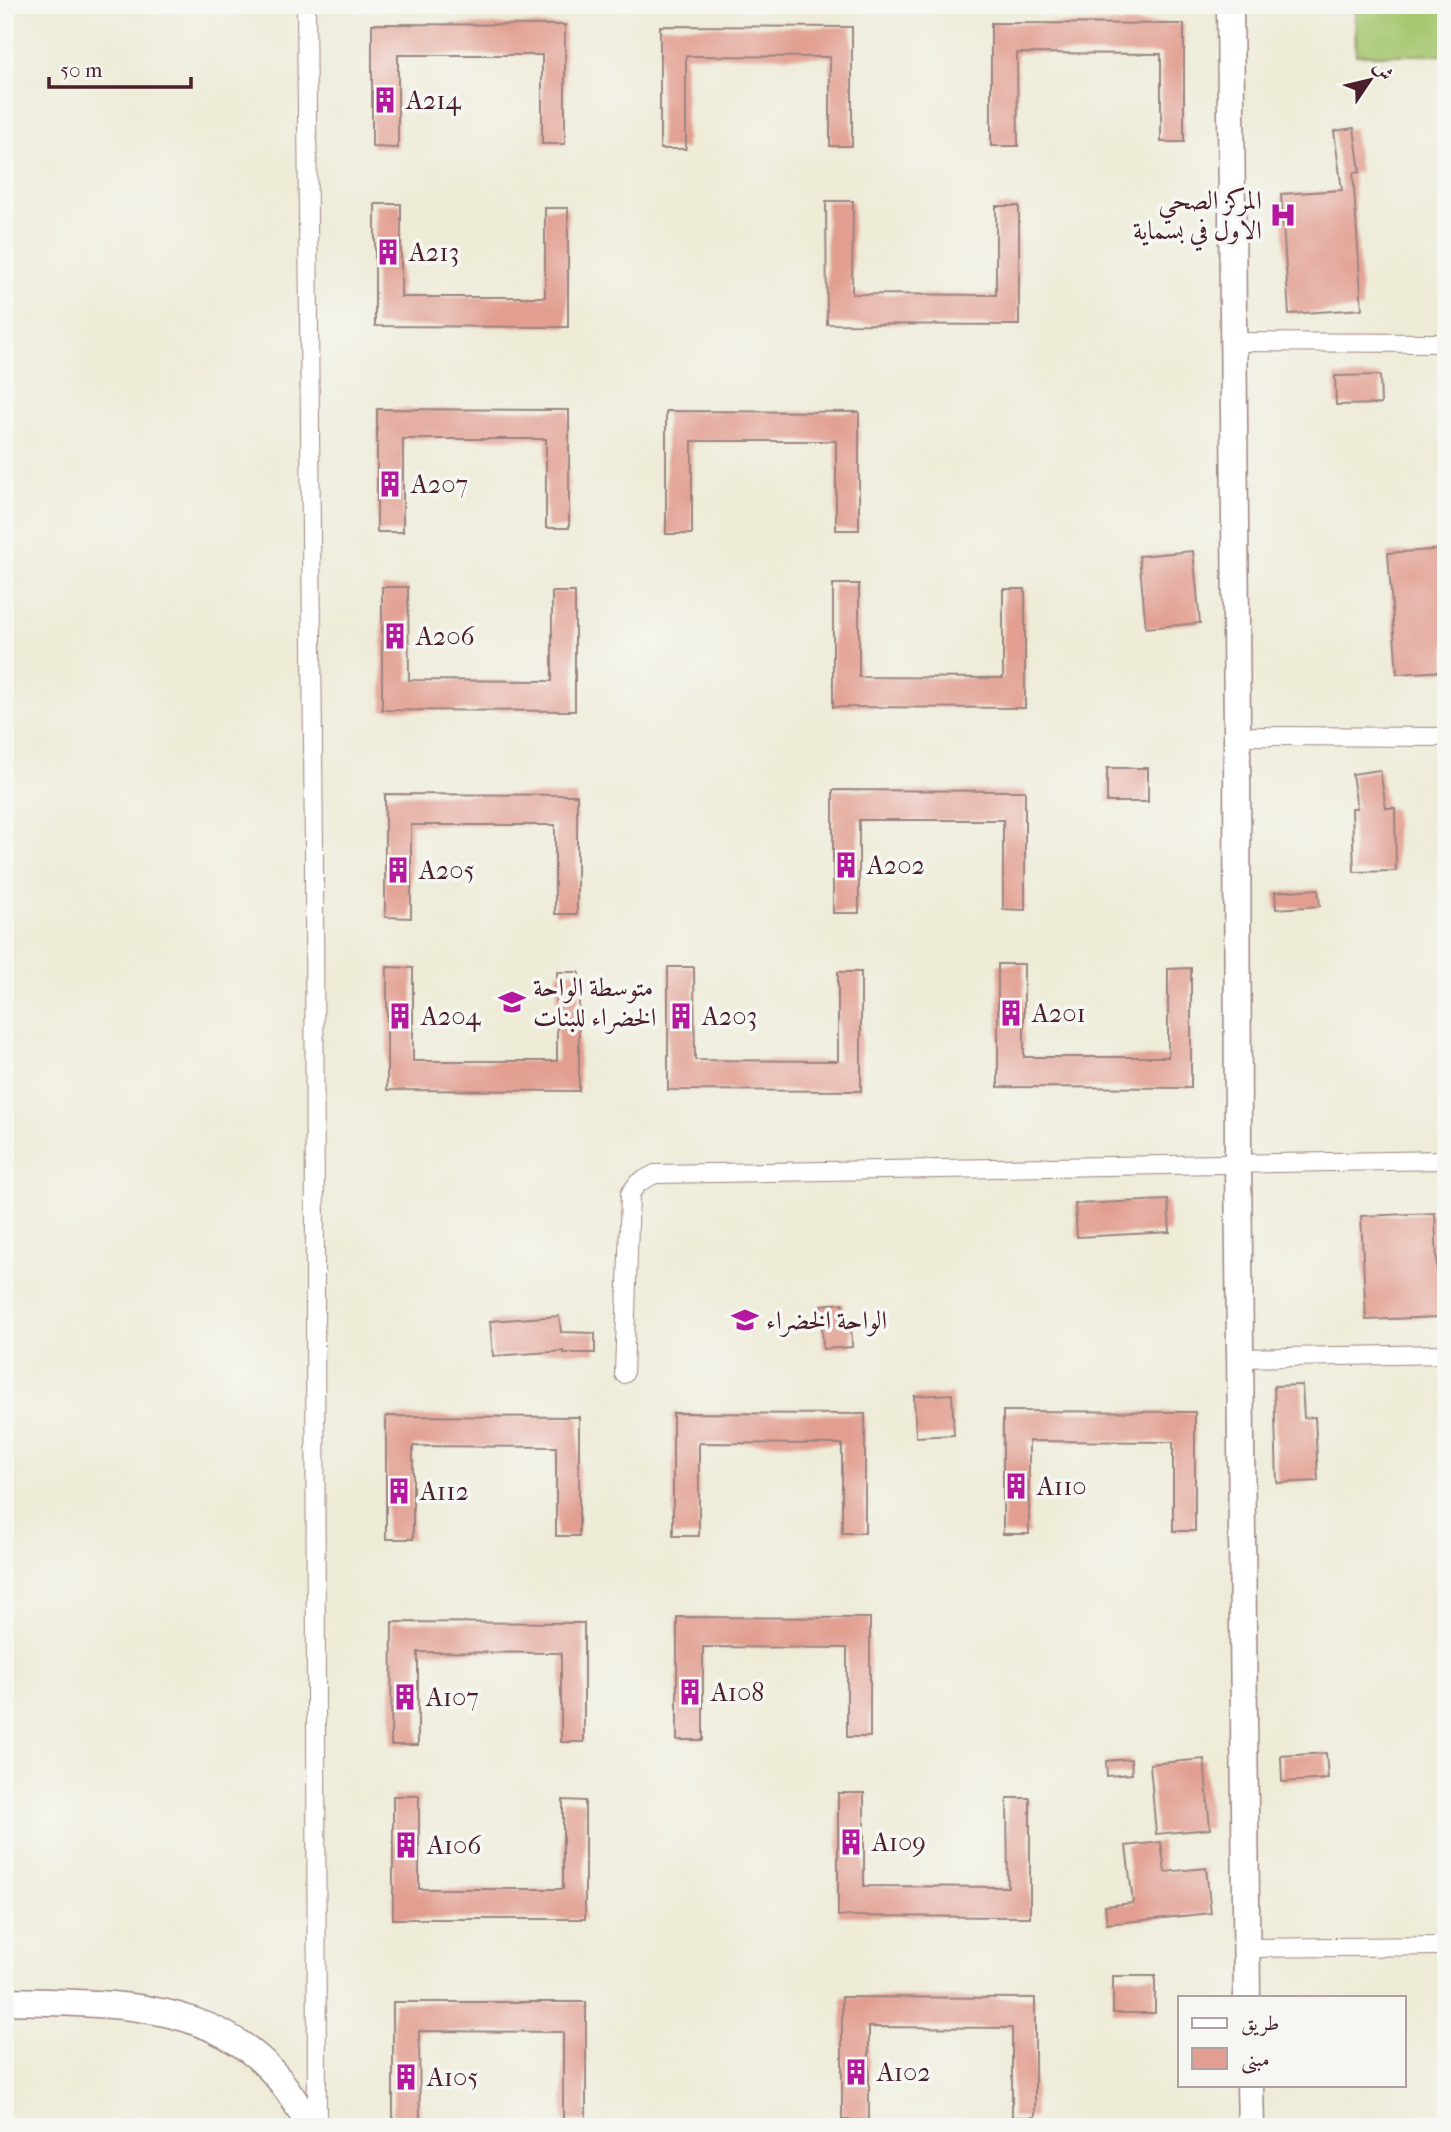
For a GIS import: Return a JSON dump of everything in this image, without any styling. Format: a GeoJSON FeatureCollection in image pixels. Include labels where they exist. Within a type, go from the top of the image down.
{"type":"FeatureCollection","features":[{"type":"Feature","properties":{"kind":"street"},"geometry":{"type":"LineString","coordinates":[[306,5],[314,866],[317,2127]]}},
{"type":"Feature","properties":{"kind":"street"},"geometry":{"type":"LineString","coordinates":[[1230,5],[1247,1996]]}},
{"type":"Feature","properties":{"kind":"street"},"geometry":{"type":"LineString","coordinates":[[1233,342],[1446,343]]}},
{"type":"Feature","properties":{"kind":"street"},"geometry":{"type":"LineString","coordinates":[[1237,736],[1446,737]]}},
{"type":"Feature","properties":{"kind":"street"},"geometry":{"type":"LineString","coordinates":[[624,1374],[630,1194],[638,1183],[655,1174],[1446,1160]]}},
{"type":"Feature","properties":{"kind":"street"},"geometry":{"type":"LineString","coordinates":[[1242,1358],[1446,1354]]}},
{"type":"Feature","properties":{"kind":"street"},"geometry":{"type":"LineString","coordinates":[[1246,1948],[1446,1946]]}},
{"type":"Feature","properties":{"kind":"street"},"geometry":{"type":"LineString","coordinates":[[5,1984],[84,2003]]}},
{"type":"Feature","properties":{"kind":"street"},"geometry":{"type":"LineString","coordinates":[[5,2001],[142,2007],[181,2016],[216,2029],[246,2047],[272,2071],[293,2098],[309,2127]]}},
{"type":"Feature","properties":{"kind":"street"},"geometry":{"type":"LineString","coordinates":[[1250,2086],[1251,2127]]}},
{"type":"Feature","properties":{"kind":"green space"},"geometry":{"type":"Polygon","coordinates":[[[1355,5],[1446,5],[1446,55],[1356,55],[1355,5]]]}},
{"type":"Feature","properties":{"kind":"building"},"geometry":{"type":"Polygon","coordinates":[[[991,23],[1184,24],[1184,142],[1161,142],[1161,54],[1017,53],[1018,146],[991,146],[991,23]]]}},
{"type":"Feature","properties":{"kind":"building","name":"A214"},"geometry":{"type":"Polygon","coordinates":[[[372,24],[565,25],[565,144],[542,144],[542,55],[398,55],[398,148],[372,147],[372,24]]]}},
{"type":"Feature","properties":{"kind":"building"},"geometry":{"type":"Polygon","coordinates":[[[660,26],[852,27],[852,146],[830,146],[830,57],[686,56],[686,149],[660,149],[660,26]]]}},
{"type":"Feature","properties":{"kind":"building"},"geometry":{"type":"Polygon","coordinates":[[[1354,128],[1360,172],[1353,173],[1362,309],[1289,314],[1281,194],[1342,190],[1334,131],[1354,128]]]}},
{"type":"Feature","properties":{"kind":"building"},"geometry":{"type":"Polygon","coordinates":[[[826,201],[853,201],[852,294],[996,295],[996,206],[1019,206],[1019,325],[827,324],[826,201]]]}},
{"type":"Feature","properties":{"kind":"building","name":"A213"},"geometry":{"type":"Polygon","coordinates":[[[375,204],[401,204],[401,297],[545,297],[545,208],[568,208],[568,327],[375,326],[375,204]]]}},
{"type":"Feature","properties":{"kind":"building"},"geometry":{"type":"Polygon","coordinates":[[[1380,375],[1381,404],[1336,405],[1335,376],[1380,375]]]}},
{"type":"Feature","properties":{"kind":"building","name":"A207"},"geometry":{"type":"Polygon","coordinates":[[[377,409],[569,410],[569,528],[546,528],[546,439],[403,439],[403,532],[377,532],[377,409]]]}},
{"type":"Feature","properties":{"kind":"building"},"geometry":{"type":"Polygon","coordinates":[[[666,411],[859,412],[859,530],[836,530],[836,441],[692,441],[692,534],[666,534],[666,411]]]}},
{"type":"Feature","properties":{"kind":"building"},"geometry":{"type":"Polygon","coordinates":[[[1446,549],[1446,671],[1397,674],[1388,553],[1446,549]]]}},
{"type":"Feature","properties":{"kind":"building"},"geometry":{"type":"Polygon","coordinates":[[[1193,551],[1200,623],[1146,628],[1139,556],[1193,551]]]}},
{"type":"Feature","properties":{"kind":"building"},"geometry":{"type":"Polygon","coordinates":[[[833,584],[859,584],[859,677],[1003,678],[1003,589],[1025,589],[1025,708],[833,707],[833,584]]]}},
{"type":"Feature","properties":{"kind":"building","name":"A206"},"geometry":{"type":"Polygon","coordinates":[[[382,587],[408,587],[409,680],[552,681],[552,592],[575,592],[575,711],[382,710],[382,587]]]}},
{"type":"Feature","properties":{"kind":"building"},"geometry":{"type":"Polygon","coordinates":[[[1107,768],[1148,768],[1148,802],[1107,802],[1107,768]]]}},
{"type":"Feature","properties":{"kind":"building"},"geometry":{"type":"Polygon","coordinates":[[[1380,770],[1386,808],[1395,808],[1396,871],[1354,872],[1352,808],[1357,808],[1352,774],[1380,770]]]}},
{"type":"Feature","properties":{"kind":"building","name":"A202"},"geometry":{"type":"Polygon","coordinates":[[[833,790],[1025,791],[1025,910],[1003,909],[1003,820],[859,820],[859,913],[833,913],[833,790]]]}},
{"type":"Feature","properties":{"kind":"building","name":"A205"},"geometry":{"type":"Polygon","coordinates":[[[385,794],[577,795],[577,914],[555,914],[555,825],[411,825],[411,918],[385,917],[385,794]]]}},
{"type":"Feature","properties":{"kind":"building"},"geometry":{"type":"Polygon","coordinates":[[[1318,889],[1320,906],[1276,909],[1275,892],[1318,889]]]}},
{"type":"Feature","properties":{"kind":"building","name":"A201"},"geometry":{"type":"Polygon","coordinates":[[[998,964],[1024,964],[1024,1057],[1168,1057],[1168,969],[1191,968],[1191,1088],[998,1087],[998,964]]]}},
{"type":"Feature","properties":{"kind":"building","name":"A204"},"geometry":{"type":"Polygon","coordinates":[[[387,967],[413,968],[413,1061],[557,1061],[557,972],[579,972],[579,1091],[387,1090],[387,967]]]}},
{"type":"Feature","properties":{"kind":"building","name":"A203"},"geometry":{"type":"Polygon","coordinates":[[[668,967],[694,967],[695,1060],[838,1061],[838,972],[861,972],[861,1091],[668,1090],[668,967]]]}},
{"type":"Feature","properties":{"kind":"building"},"geometry":{"type":"Polygon","coordinates":[[[1168,1200],[1170,1232],[1077,1237],[1075,1204],[1168,1200]]]}},
{"type":"Feature","properties":{"kind":"building"},"geometry":{"type":"Polygon","coordinates":[[[1435,1213],[1439,1317],[1366,1320],[1361,1216],[1435,1213]]]}},
{"type":"Feature","properties":{"kind":"building"},"geometry":{"type":"Polygon","coordinates":[[[843,1303],[844,1321],[851,1320],[852,1347],[823,1349],[821,1305],[843,1303]]]}},
{"type":"Feature","properties":{"kind":"building"},"geometry":{"type":"Polygon","coordinates":[[[559,1316],[561,1332],[595,1333],[595,1353],[564,1351],[493,1356],[490,1321],[559,1316]]]}},
{"type":"Feature","properties":{"kind":"building"},"geometry":{"type":"Polygon","coordinates":[[[1302,1385],[1304,1418],[1315,1417],[1318,1481],[1277,1483],[1274,1386],[1302,1385]]]}},
{"type":"Feature","properties":{"kind":"building"},"geometry":{"type":"Polygon","coordinates":[[[952,1394],[954,1435],[916,1437],[914,1396],[952,1394]]]}},
{"type":"Feature","properties":{"kind":"building","name":"A110"},"geometry":{"type":"Polygon","coordinates":[[[1003,1411],[1195,1412],[1195,1531],[1173,1531],[1173,1442],[1029,1441],[1029,1534],[1003,1534],[1003,1411]]]}},
{"type":"Feature","properties":{"kind":"building"},"geometry":{"type":"Polygon","coordinates":[[[673,1413],[865,1414],[865,1533],[842,1533],[842,1444],[699,1443],[699,1536],[673,1536],[673,1413]]]}},
{"type":"Feature","properties":{"kind":"building","name":"A112"},"geometry":{"type":"Polygon","coordinates":[[[386,1416],[579,1417],[579,1536],[556,1536],[556,1447],[413,1446],[413,1539],[386,1539],[386,1416]]]}},
{"type":"Feature","properties":{"kind":"building","name":"A108"},"geometry":{"type":"Polygon","coordinates":[[[677,1617],[870,1618],[870,1737],[847,1737],[847,1648],[703,1647],[703,1740],[677,1740],[677,1617]]]}},
{"type":"Feature","properties":{"kind":"building","name":"A107"},"geometry":{"type":"Polygon","coordinates":[[[392,1622],[584,1623],[584,1742],[561,1742],[561,1653],[418,1652],[418,1745],[391,1745],[392,1622]]]}},
{"type":"Feature","properties":{"kind":"building"},"geometry":{"type":"Polygon","coordinates":[[[1326,1753],[1328,1779],[1282,1782],[1281,1756],[1326,1753]]]}},
{"type":"Feature","properties":{"kind":"building"},"geometry":{"type":"Polygon","coordinates":[[[1131,1759],[1132,1774],[1107,1776],[1106,1761],[1131,1759]]]}},
{"type":"Feature","properties":{"kind":"building"},"geometry":{"type":"Polygon","coordinates":[[[1204,1759],[1210,1829],[1156,1834],[1150,1764],[1204,1759]]]}},
{"type":"Feature","properties":{"kind":"building","name":"A109"},"geometry":{"type":"Polygon","coordinates":[[[838,1793],[864,1793],[864,1886],[1008,1887],[1007,1798],[1030,1798],[1030,1917],[838,1916],[838,1793]]]}},
{"type":"Feature","properties":{"kind":"building","name":"A106"},"geometry":{"type":"Polygon","coordinates":[[[393,1796],[419,1796],[419,1889],[563,1889],[563,1800],[585,1801],[585,1919],[393,1919],[393,1796]]]}},
{"type":"Feature","properties":{"kind":"building"},"geometry":{"type":"Polygon","coordinates":[[[1161,1842],[1165,1872],[1206,1868],[1211,1913],[1107,1924],[1105,1906],[1133,1903],[1126,1846],[1161,1842]]]}},
{"type":"Feature","properties":{"kind":"building"},"geometry":{"type":"Polygon","coordinates":[[[1113,1976],[1155,1976],[1155,2013],[1113,2013],[1113,1976]]]}},
{"type":"Feature","properties":{"kind":"building","name":"A102"},"geometry":{"type":"Polygon","coordinates":[[[842,1997],[1035,1998],[1035,2117],[1012,2117],[1012,2028],[869,2027],[869,2120],[842,2120],[842,1997]]]}},
{"type":"Feature","properties":{"kind":"building","name":"A105"},"geometry":{"type":"Polygon","coordinates":[[[393,2002],[586,2002],[586,2121],[563,2121],[563,2032],[419,2031],[420,2125],[393,2124],[393,2002]]]}},
{"type":"Feature","properties":{"kind":"place","name":"A214"},"geometry":{"type":"Point","coordinates":[385,100]}},
{"type":"Feature","properties":{"kind":"place","name":"المركز الصحي الاول في بسماية"},"geometry":{"type":"Point","coordinates":[1283,215]}},
{"type":"Feature","properties":{"kind":"place","name":"A213"},"geometry":{"type":"Point","coordinates":[388,252]}},
{"type":"Feature","properties":{"kind":"place","name":"A207"},"geometry":{"type":"Point","coordinates":[390,484]}},
{"type":"Feature","properties":{"kind":"place","name":"A206"},"geometry":{"type":"Point","coordinates":[395,636]}},
{"type":"Feature","properties":{"kind":"place","name":"A202"},"geometry":{"type":"Point","coordinates":[846,865]}},
{"type":"Feature","properties":{"kind":"place","name":"A205"},"geometry":{"type":"Point","coordinates":[398,870]}},
{"type":"Feature","properties":{"kind":"place","name":"متوسطة الواحة الخضراء للبنات"},"geometry":{"type":"Point","coordinates":[512,1002]}},
{"type":"Feature","properties":{"kind":"place","name":"A201"},"geometry":{"type":"Point","coordinates":[1011,1013]}},
{"type":"Feature","properties":{"kind":"place","name":"A204"},"geometry":{"type":"Point","coordinates":[400,1016]}},
{"type":"Feature","properties":{"kind":"place","name":"A203"},"geometry":{"type":"Point","coordinates":[681,1016]}},
{"type":"Feature","properties":{"kind":"place","name":"الواحة الخضراء"},"geometry":{"type":"Point","coordinates":[745,1320]}},
{"type":"Feature","properties":{"kind":"place","name":"A110"},"geometry":{"type":"Point","coordinates":[1016,1486]}},
{"type":"Feature","properties":{"kind":"place","name":"A112"},"geometry":{"type":"Point","coordinates":[399,1491]}},
{"type":"Feature","properties":{"kind":"place","name":"A108"},"geometry":{"type":"Point","coordinates":[690,1692]}},
{"type":"Feature","properties":{"kind":"place","name":"A107"},"geometry":{"type":"Point","coordinates":[405,1697]}},
{"type":"Feature","properties":{"kind":"place","name":"A109"},"geometry":{"type":"Point","coordinates":[851,1842]}},
{"type":"Feature","properties":{"kind":"place","name":"A106"},"geometry":{"type":"Point","coordinates":[406,1845]}},
{"type":"Feature","properties":{"kind":"place","name":"A102"},"geometry":{"type":"Point","coordinates":[856,2072]}},
{"type":"Feature","properties":{"kind":"place","name":"A105"},"geometry":{"type":"Point","coordinates":[406,2077]}}]}
